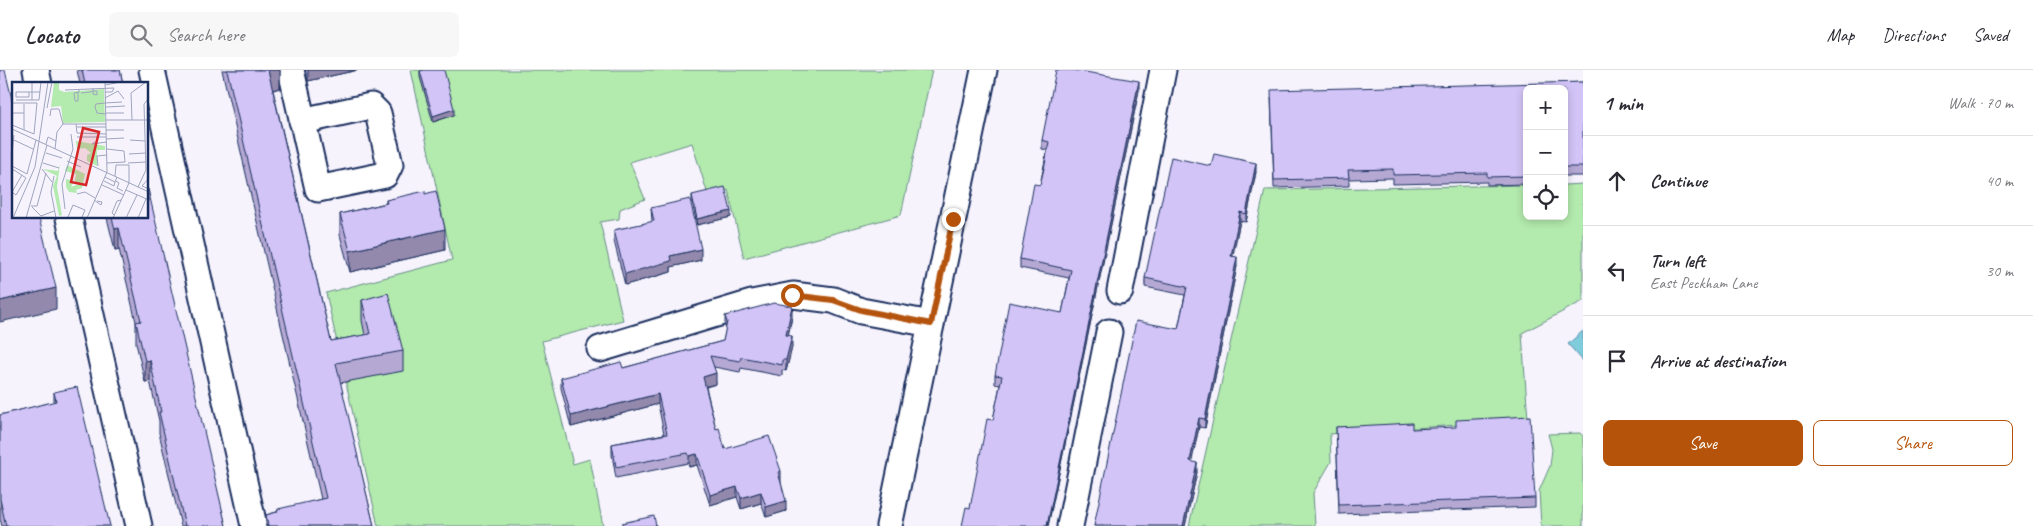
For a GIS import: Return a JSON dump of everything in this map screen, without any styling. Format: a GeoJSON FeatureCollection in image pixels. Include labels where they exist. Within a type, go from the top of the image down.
{"type":"FeatureCollection","features":[{"type":"Feature","properties":{"kind":"street"},"geometry":{"type":"LineString","coordinates":[[152,70],[254,526]]}},
{"type":"Feature","properties":{"kind":"street"},"geometry":{"type":"LineString","coordinates":[[291,70],[302,121]]}},
{"type":"Feature","properties":{"kind":"street"},"geometry":{"type":"LineString","coordinates":[[890,526],[984,70]]}},
{"type":"Feature","properties":{"kind":"street"},"geometry":{"type":"LineString","coordinates":[[1120,291],[1162,70]]}},
{"type":"Feature","properties":{"kind":"street"},"geometry":{"type":"LineString","coordinates":[[69,219],[139,526]]}},
{"type":"Feature","properties":{"kind":"street"},"geometry":{"type":"LineString","coordinates":[[600,349],[752,303],[792,295],[833,300],[861,310],[931,324]]}},
{"type":"Feature","properties":{"kind":"street"},"geometry":{"type":"LineString","coordinates":[[1070,526],[1109,332]]}},
{"type":"Feature","properties":{"kind":"green space"},"geometry":{"type":"Polygon","coordinates":[[[411,70],[932,70],[901,215],[744,258],[728,190],[708,195],[692,143],[630,162],[645,199],[620,209],[619,219],[600,222],[623,320],[542,341],[573,464],[590,459],[603,526],[378,526],[326,293],[452,260],[411,70]]]}},
{"type":"Feature","properties":{"kind":"green space"},"geometry":{"type":"Polygon","coordinates":[[[1583,184],[1583,301],[1522,333],[1528,420],[1330,434],[1331,462],[1313,493],[1315,526],[1189,526],[1265,190],[1523,185],[1523,220],[1568,220],[1568,185],[1583,184]]]}},
{"type":"Feature","properties":{"kind":"green space"},"geometry":{"type":"Polygon","coordinates":[[[1580,433],[1583,436],[1583,526],[1541,526],[1539,491],[1550,466],[1552,449],[1548,434],[1580,433]]]}},
{"type":"Feature","properties":{"kind":"water"},"geometry":{"type":"Polygon","coordinates":[[[1583,331],[1583,361],[1568,344],[1583,331]]]}},
{"type":"Feature","properties":{"kind":"building"},"geometry":{"type":"Polygon","coordinates":[[[0,70],[5,70],[12,100],[12,219],[39,219],[56,288],[0,301],[0,70]]]}},
{"type":"Feature","properties":{"kind":"building"},"geometry":{"type":"Polygon","coordinates":[[[82,70],[120,70],[123,82],[85,82],[82,70]]]}},
{"type":"Feature","properties":{"kind":"building"},"geometry":{"type":"Polygon","coordinates":[[[227,70],[268,70],[331,341],[370,334],[362,300],[388,293],[403,351],[336,363],[374,526],[265,526],[268,525],[266,515],[277,512],[278,509],[326,498],[227,70]]]}},
{"type":"Feature","properties":{"kind":"building"},"geometry":{"type":"Polygon","coordinates":[[[444,70],[454,109],[433,116],[420,71],[444,70]]]}},
{"type":"Feature","properties":{"kind":"building"},"geometry":{"type":"Polygon","coordinates":[[[1056,70],[1073,70],[1139,81],[1047,526],[962,526],[966,507],[970,508],[987,419],[993,420],[1002,376],[995,375],[1009,302],[1062,313],[1071,270],[1020,259],[1034,184],[1040,185],[1045,164],[1049,142],[1042,140],[1056,70]]]}},
{"type":"Feature","properties":{"kind":"building"},"geometry":{"type":"Polygon","coordinates":[[[1583,82],[1583,167],[1568,167],[1568,85],[1523,85],[1523,176],[1487,177],[1487,173],[1393,175],[1393,169],[1348,170],[1349,178],[1274,180],[1271,90],[1583,82]]]}},
{"type":"Feature","properties":{"kind":"building"},"geometry":{"type":"Polygon","coordinates":[[[1214,154],[1256,163],[1246,214],[1240,212],[1231,256],[1237,257],[1205,419],[1199,418],[1190,461],[1197,463],[1183,526],[1094,526],[1136,321],[1178,329],[1187,287],[1145,278],[1171,157],[1211,166],[1214,154]]]}},
{"type":"Feature","properties":{"kind":"building"},"geometry":{"type":"Polygon","coordinates":[[[725,187],[731,211],[697,219],[692,195],[725,187]]]}},
{"type":"Feature","properties":{"kind":"building"},"geometry":{"type":"Polygon","coordinates":[[[425,191],[425,194],[436,191],[445,229],[350,251],[340,214],[387,203],[386,200],[425,191]]]}},
{"type":"Feature","properties":{"kind":"building"},"geometry":{"type":"Polygon","coordinates":[[[149,193],[226,526],[185,526],[159,412],[161,412],[150,360],[145,361],[136,322],[141,321],[119,228],[115,229],[112,219],[149,219],[149,193]]]}},
{"type":"Feature","properties":{"kind":"building"},"geometry":{"type":"Polygon","coordinates":[[[690,199],[701,249],[670,256],[671,261],[625,274],[614,230],[654,221],[651,208],[690,199]]]}},
{"type":"Feature","properties":{"kind":"building"},"geometry":{"type":"Polygon","coordinates":[[[774,303],[792,306],[786,335],[792,336],[786,360],[782,360],[782,365],[741,357],[740,361],[710,356],[716,373],[703,377],[716,429],[719,428],[725,449],[769,436],[781,471],[778,472],[786,501],[766,507],[761,492],[741,498],[737,487],[710,495],[697,454],[689,456],[688,453],[616,467],[612,444],[667,434],[658,394],[571,416],[561,378],[621,362],[623,368],[723,341],[727,322],[725,316],[774,303]]]}},
{"type":"Feature","properties":{"kind":"building"},"geometry":{"type":"Polygon","coordinates":[[[77,387],[110,526],[6,526],[0,499],[0,415],[56,401],[54,392],[77,387]]]}},
{"type":"Feature","properties":{"kind":"building"},"geometry":{"type":"Polygon","coordinates":[[[1530,416],[1535,498],[1339,505],[1336,427],[1412,423],[1412,429],[1456,427],[1456,420],[1530,416]]]}},
{"type":"Feature","properties":{"kind":"building"},"geometry":{"type":"Polygon","coordinates":[[[654,516],[656,526],[623,526],[622,523],[654,516]]]}},
{"type":"Feature","properties":{"kind":"route"},"geometry":{"type":"LineString","coordinates":[[792,295],[833,300],[861,310],[931,324],[953,219]]}}]}
